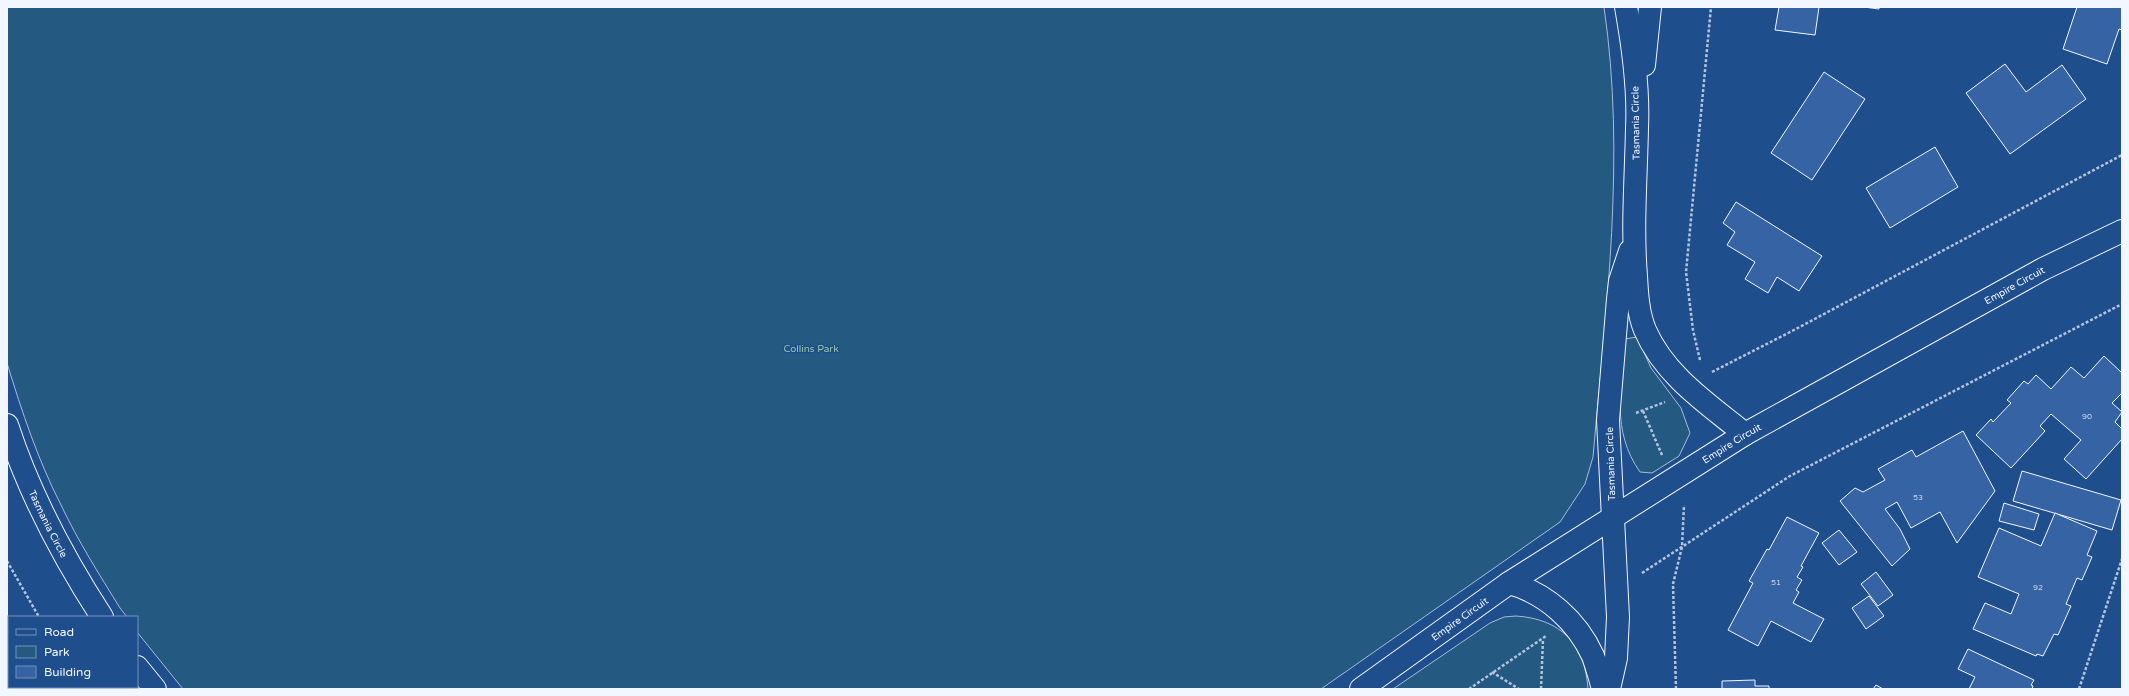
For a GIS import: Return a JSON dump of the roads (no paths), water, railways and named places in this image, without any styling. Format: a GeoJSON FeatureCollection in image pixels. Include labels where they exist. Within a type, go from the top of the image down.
{"type":"FeatureCollection","features":[{"type":"Feature","properties":{"kind":"street","name":"Tasmania Circle"},"geometry":{"type":"LineString","coordinates":[[1626,7],[1633,44],[1638,126],[1633,240],[1638,300],[1645,330],[1665,362],[1694,381],[1745,434]]}},
{"type":"Feature","properties":{"kind":"street"},"geometry":{"type":"LineString","coordinates":[[1638,126],[1650,7]]}},
{"type":"Feature","properties":{"kind":"street","name":"Empire Circuit"},"geometry":{"type":"LineString","coordinates":[[1361,689],[1509,583],[1745,434],[2043,269],[2122,231]]}},
{"type":"Feature","properties":{"kind":"street","name":"Tasmania Circle"},"geometry":{"type":"LineString","coordinates":[[1609,689],[1616,658],[1618,617],[1608,420],[1620,281],[1633,240]]}},
{"type":"Feature","properties":{"kind":"street","name":"Tasmania Circle"},"geometry":{"type":"LineString","coordinates":[[7,425],[23,471],[50,528],[69,564],[101,616]]}},
{"type":"Feature","properties":{"kind":"street"},"geometry":{"type":"LineString","coordinates":[[1509,583],[1523,587],[1543,597],[1569,622],[1593,656],[1603,689]]}},
{"type":"Feature","properties":{"kind":"street"},"geometry":{"type":"LineString","coordinates":[[138,668],[155,689]]}},
{"type":"Feature","properties":{"kind":"park label","name":"Collins Park"},"geometry":{"type":"Point","coordinates":[811,348]}}]}
